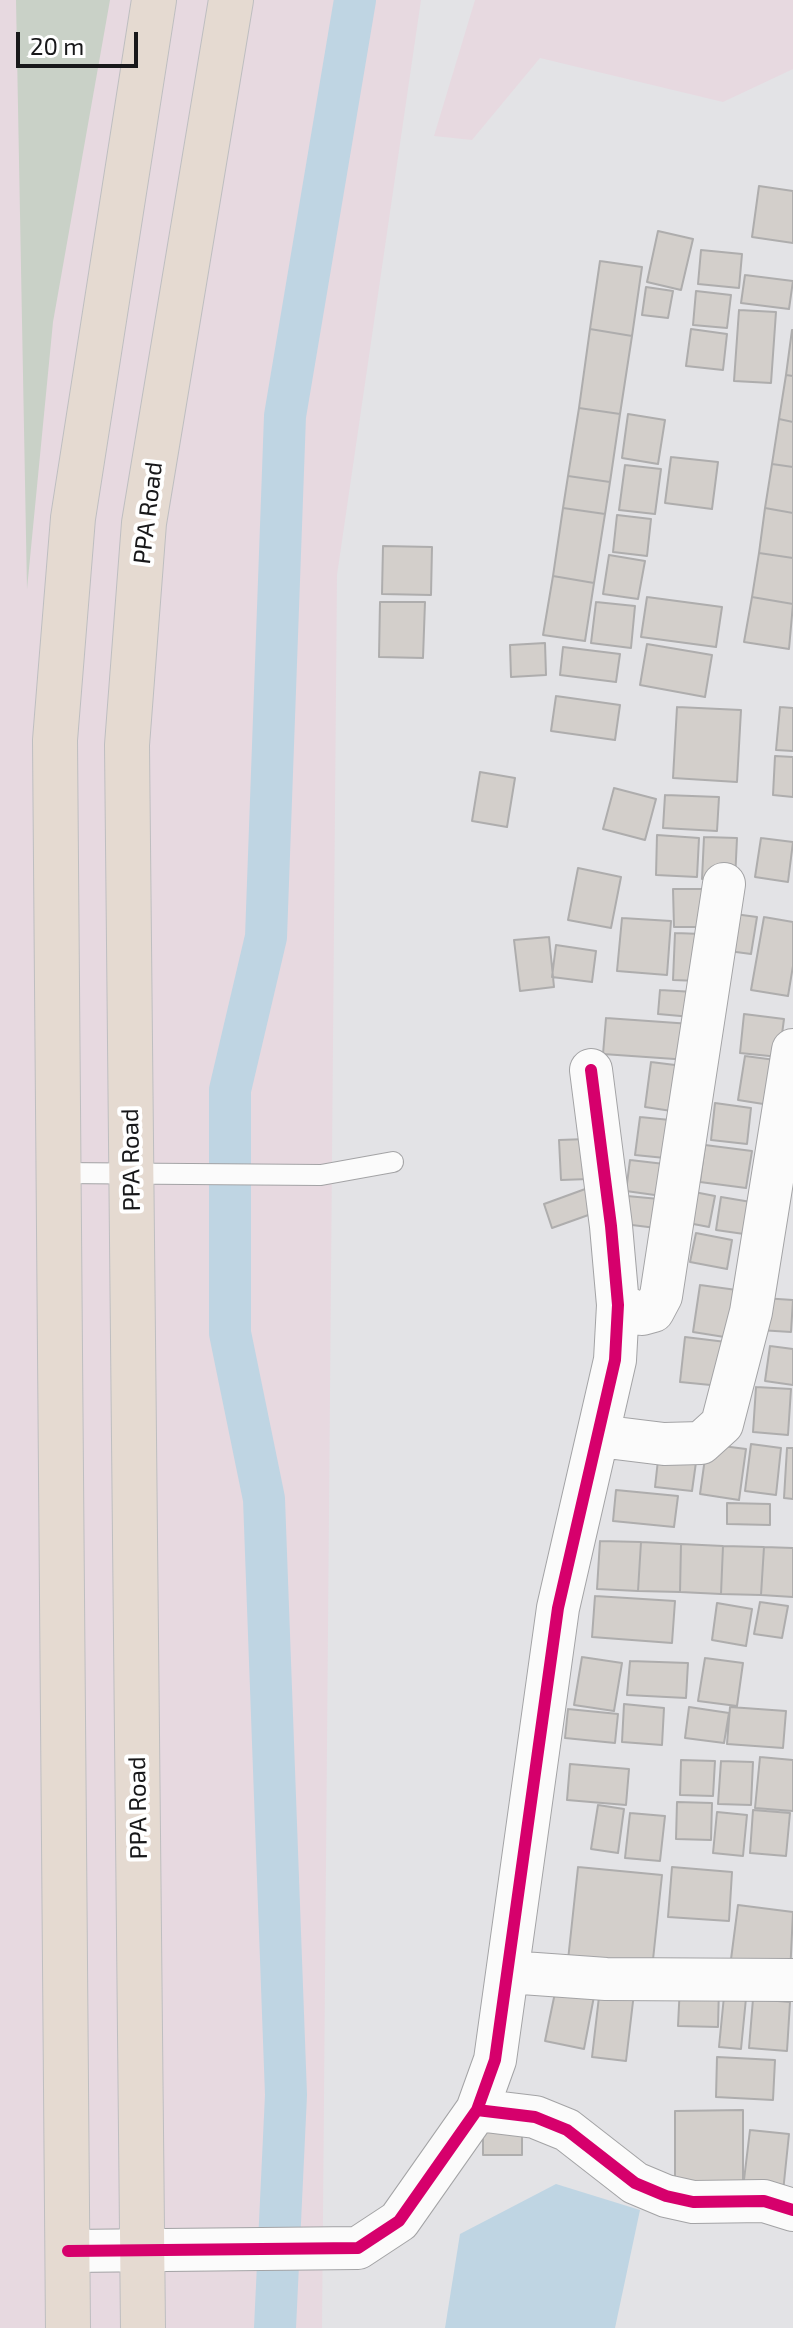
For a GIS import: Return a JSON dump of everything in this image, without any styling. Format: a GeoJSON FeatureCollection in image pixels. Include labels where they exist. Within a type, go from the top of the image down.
{"type":"FeatureCollection","features":[{"type":"Feature","properties":{"kind":"highway"},"geometry":{"type":"LineString","coordinates":[[68,2328],[55,740],[73,518],[154,0]]}},
{"type":"Feature","properties":{"kind":"highway","name":"PPA Road"},"geometry":{"type":"LineString","coordinates":[[143,2328],[127,745],[144,523],[231,0]]}},
{"type":"Feature","properties":{"kind":"street"},"geometry":{"type":"LineString","coordinates":[[618,1305],[642,1314],[653,1311],[661,1296],[724,884]]}},
{"type":"Feature","properties":{"kind":"street"},"geometry":{"type":"LineString","coordinates":[[599,1436],[664,1444],[701,1443],[722,1424],[751,1312],[793,1050]]}},
{"type":"Feature","properties":{"kind":"street"},"geometry":{"type":"LineString","coordinates":[[68,2251],[358,2248],[399,2221],[477,2110],[495,2060],[558,1608],[615,1360],[618,1305],[591,1070]]}},
{"type":"Feature","properties":{"kind":"street"},"geometry":{"type":"LineString","coordinates":[[508,1972],[606,1979],[793,1980]]}},
{"type":"Feature","properties":{"kind":"street"},"geometry":{"type":"LineString","coordinates":[[477,2110],[535,2117],[567,2130],[635,2183],[666,2196],[693,2202],[764,2201],[793,2210]]}},
{"type":"Feature","properties":{"kind":"lane"},"geometry":{"type":"LineString","coordinates":[[58,1173],[321,1175],[393,1162]]}},
{"type":"Feature","properties":{"kind":"shaded area"},"geometry":{"type":"Polygon","coordinates":[[[0,0],[421,0],[337,575],[322,2328],[0,2328],[0,0]]]}},
{"type":"Feature","properties":{"kind":"shaded area"},"geometry":{"type":"Polygon","coordinates":[[[16,0],[110,0],[53,322],[27,589],[16,0]]]}},
{"type":"Feature","properties":{"kind":"shaded area"},"geometry":{"type":"Polygon","coordinates":[[[475,0],[793,0],[793,69],[723,102],[540,58],[472,140],[434,136],[475,0]]]}},
{"type":"Feature","properties":{"kind":"water"},"geometry":{"type":"Polygon","coordinates":[[[556,2184],[640,2210],[615,2328],[445,2328],[460,2234],[556,2184]]]}},
{"type":"Feature","properties":{"kind":"building"},"geometry":{"type":"Polygon","coordinates":[[[759,186],[793,191],[793,243],[752,237],[759,186]]]}},
{"type":"Feature","properties":{"kind":"building"},"geometry":{"type":"Polygon","coordinates":[[[658,231],[693,239],[681,290],[647,282],[658,231]]]}},
{"type":"Feature","properties":{"kind":"building"},"geometry":{"type":"Polygon","coordinates":[[[701,250],[742,254],[739,288],[698,284],[701,250]]]}},
{"type":"Feature","properties":{"kind":"building"},"geometry":{"type":"Polygon","coordinates":[[[600,261],[642,267],[632,336],[590,329],[600,261]]]}},
{"type":"Feature","properties":{"kind":"building"},"geometry":{"type":"Polygon","coordinates":[[[745,275],[793,281],[789,309],[741,303],[745,275]]]}},
{"type":"Feature","properties":{"kind":"building"},"geometry":{"type":"Polygon","coordinates":[[[646,287],[673,291],[668,318],[642,315],[646,287]]]}},
{"type":"Feature","properties":{"kind":"building"},"geometry":{"type":"Polygon","coordinates":[[[696,291],[731,295],[727,328],[693,325],[696,291]]]}},
{"type":"Feature","properties":{"kind":"building"},"geometry":{"type":"Polygon","coordinates":[[[739,310],[776,312],[771,383],[734,381],[739,310]]]}},
{"type":"Feature","properties":{"kind":"building"},"geometry":{"type":"Polygon","coordinates":[[[590,329],[632,336],[620,414],[579,408],[590,329]]]}},
{"type":"Feature","properties":{"kind":"building"},"geometry":{"type":"Polygon","coordinates":[[[691,329],[727,334],[723,370],[686,366],[691,329]]]}},
{"type":"Feature","properties":{"kind":"building"},"geometry":{"type":"Polygon","coordinates":[[[793,330],[793,376],[786,375],[793,330]]]}},
{"type":"Feature","properties":{"kind":"building"},"geometry":{"type":"Polygon","coordinates":[[[786,375],[793,376],[793,422],[779,419],[786,375]]]}},
{"type":"Feature","properties":{"kind":"building"},"geometry":{"type":"Polygon","coordinates":[[[579,408],[620,414],[610,482],[568,476],[579,408]]]}},
{"type":"Feature","properties":{"kind":"building"},"geometry":{"type":"Polygon","coordinates":[[[628,414],[665,420],[658,464],[622,458],[628,414]]]}},
{"type":"Feature","properties":{"kind":"building"},"geometry":{"type":"Polygon","coordinates":[[[779,419],[793,422],[793,467],[772,464],[779,419]]]}},
{"type":"Feature","properties":{"kind":"building"},"geometry":{"type":"Polygon","coordinates":[[[671,457],[718,462],[712,509],[665,503],[671,457]]]}},
{"type":"Feature","properties":{"kind":"building"},"geometry":{"type":"Polygon","coordinates":[[[772,464],[793,467],[793,513],[765,508],[772,464]]]}},
{"type":"Feature","properties":{"kind":"building"},"geometry":{"type":"Polygon","coordinates":[[[625,465],[661,469],[655,514],[619,510],[625,465]]]}},
{"type":"Feature","properties":{"kind":"building"},"geometry":{"type":"Polygon","coordinates":[[[568,476],[610,482],[605,514],[563,508],[568,476]]]}},
{"type":"Feature","properties":{"kind":"building"},"geometry":{"type":"Polygon","coordinates":[[[563,508],[605,514],[594,583],[553,576],[563,508]]]}},
{"type":"Feature","properties":{"kind":"building"},"geometry":{"type":"Polygon","coordinates":[[[765,508],[793,513],[793,558],[759,553],[765,508]]]}},
{"type":"Feature","properties":{"kind":"building"},"geometry":{"type":"Polygon","coordinates":[[[617,515],[651,519],[647,556],[613,552],[617,515]]]}},
{"type":"Feature","properties":{"kind":"building"},"geometry":{"type":"Polygon","coordinates":[[[383,546],[432,547],[431,595],[382,594],[383,546]]]}},
{"type":"Feature","properties":{"kind":"building"},"geometry":{"type":"Polygon","coordinates":[[[759,553],[793,558],[793,604],[752,597],[759,553]]]}},
{"type":"Feature","properties":{"kind":"building"},"geometry":{"type":"Polygon","coordinates":[[[609,555],[645,561],[638,599],[603,594],[609,555]]]}},
{"type":"Feature","properties":{"kind":"building"},"geometry":{"type":"Polygon","coordinates":[[[553,576],[594,583],[585,641],[543,635],[553,576]]]}},
{"type":"Feature","properties":{"kind":"building"},"geometry":{"type":"Polygon","coordinates":[[[647,597],[722,607],[716,647],[641,637],[647,597]]]}},
{"type":"Feature","properties":{"kind":"building"},"geometry":{"type":"Polygon","coordinates":[[[752,597],[793,604],[789,649],[744,642],[752,597]]]}},
{"type":"Feature","properties":{"kind":"building"},"geometry":{"type":"Polygon","coordinates":[[[380,602],[425,602],[423,658],[379,657],[380,602]]]}},
{"type":"Feature","properties":{"kind":"building"},"geometry":{"type":"Polygon","coordinates":[[[596,602],[635,606],[631,648],[591,643],[596,602]]]}},
{"type":"Feature","properties":{"kind":"building"},"geometry":{"type":"Polygon","coordinates":[[[545,643],[546,675],[511,677],[510,645],[545,643]]]}},
{"type":"Feature","properties":{"kind":"building"},"geometry":{"type":"Polygon","coordinates":[[[647,644],[712,655],[705,697],[640,685],[647,644]]]}},
{"type":"Feature","properties":{"kind":"building"},"geometry":{"type":"Polygon","coordinates":[[[563,647],[620,654],[616,682],[560,675],[563,647]]]}},
{"type":"Feature","properties":{"kind":"building"},"geometry":{"type":"Polygon","coordinates":[[[556,696],[620,705],[615,740],[551,731],[556,696]]]}},
{"type":"Feature","properties":{"kind":"building"},"geometry":{"type":"Polygon","coordinates":[[[677,707],[741,710],[737,782],[673,778],[677,707]]]}},
{"type":"Feature","properties":{"kind":"building"},"geometry":{"type":"Polygon","coordinates":[[[780,707],[793,708],[793,751],[776,750],[780,707]]]}},
{"type":"Feature","properties":{"kind":"building"},"geometry":{"type":"Polygon","coordinates":[[[775,756],[793,757],[793,797],[773,795],[775,756]]]}},
{"type":"Feature","properties":{"kind":"building"},"geometry":{"type":"Polygon","coordinates":[[[480,772],[515,778],[507,827],[472,821],[480,772]]]}},
{"type":"Feature","properties":{"kind":"building"},"geometry":{"type":"Polygon","coordinates":[[[614,788],[656,799],[645,840],[603,829],[614,788]]]}},
{"type":"Feature","properties":{"kind":"building"},"geometry":{"type":"Polygon","coordinates":[[[665,795],[719,797],[717,831],[663,828],[665,795]]]}},
{"type":"Feature","properties":{"kind":"building"},"geometry":{"type":"Polygon","coordinates":[[[657,835],[699,838],[697,877],[656,875],[657,835]]]}},
{"type":"Feature","properties":{"kind":"building"},"geometry":{"type":"Polygon","coordinates":[[[704,837],[737,838],[735,880],[702,879],[704,837]]]}},
{"type":"Feature","properties":{"kind":"building"},"geometry":{"type":"Polygon","coordinates":[[[761,838],[793,842],[788,882],[755,877],[761,838]]]}},
{"type":"Feature","properties":{"kind":"building"},"geometry":{"type":"Polygon","coordinates":[[[578,868],[621,877],[611,928],[568,920],[578,868]]]}},
{"type":"Feature","properties":{"kind":"building"},"geometry":{"type":"Polygon","coordinates":[[[673,889],[708,889],[709,927],[674,927],[673,889]]]}},
{"type":"Feature","properties":{"kind":"building"},"geometry":{"type":"Polygon","coordinates":[[[727,913],[757,917],[751,954],[721,950],[727,913]]]}},
{"type":"Feature","properties":{"kind":"building"},"geometry":{"type":"Polygon","coordinates":[[[764,917],[793,922],[793,966],[788,996],[751,990],[764,917]]]}},
{"type":"Feature","properties":{"kind":"building"},"geometry":{"type":"Polygon","coordinates":[[[622,918],[671,921],[667,975],[617,971],[622,918]]]}},
{"type":"Feature","properties":{"kind":"building"},"geometry":{"type":"Polygon","coordinates":[[[675,933],[702,934],[699,981],[673,980],[675,933]]]}},
{"type":"Feature","properties":{"kind":"building"},"geometry":{"type":"Polygon","coordinates":[[[549,937],[554,987],[520,991],[514,940],[549,937]]]}},
{"type":"Feature","properties":{"kind":"building"},"geometry":{"type":"Polygon","coordinates":[[[556,945],[596,951],[592,982],[552,977],[556,945]]]}},
{"type":"Feature","properties":{"kind":"building"},"geometry":{"type":"Polygon","coordinates":[[[660,990],[694,992],[692,1017],[658,1014],[660,990]]]}},
{"type":"Feature","properties":{"kind":"building"},"geometry":{"type":"Polygon","coordinates":[[[744,1014],[784,1019],[779,1057],[740,1053],[744,1014]]]}},
{"type":"Feature","properties":{"kind":"building"},"geometry":{"type":"Polygon","coordinates":[[[606,1018],[691,1024],[689,1060],[603,1054],[606,1018]]]}},
{"type":"Feature","properties":{"kind":"building"},"geometry":{"type":"Polygon","coordinates":[[[745,1056],[783,1061],[776,1106],[738,1100],[745,1056]]]}},
{"type":"Feature","properties":{"kind":"building"},"geometry":{"type":"Polygon","coordinates":[[[651,1062],[691,1067],[685,1113],[645,1107],[651,1062]]]}},
{"type":"Feature","properties":{"kind":"building"},"geometry":{"type":"Polygon","coordinates":[[[715,1103],[751,1108],[747,1144],[711,1140],[715,1103]]]}},
{"type":"Feature","properties":{"kind":"building"},"geometry":{"type":"Polygon","coordinates":[[[640,1117],[680,1121],[675,1159],[635,1155],[640,1117]]]}},
{"type":"Feature","properties":{"kind":"building"},"geometry":{"type":"Polygon","coordinates":[[[587,1139],[589,1179],[561,1180],[559,1140],[587,1139]]]}},
{"type":"Feature","properties":{"kind":"building"},"geometry":{"type":"Polygon","coordinates":[[[705,1145],[752,1151],[746,1188],[700,1182],[705,1145]]]}},
{"type":"Feature","properties":{"kind":"building"},"geometry":{"type":"Polygon","coordinates":[[[630,1160],[673,1165],[669,1197],[626,1191],[630,1160]]]}},
{"type":"Feature","properties":{"kind":"building"},"geometry":{"type":"Polygon","coordinates":[[[599,1184],[608,1208],[552,1228],[544,1204],[599,1184]]]}},
{"type":"Feature","properties":{"kind":"building"},"geometry":{"type":"Polygon","coordinates":[[[689,1191],[715,1196],[709,1227],[683,1222],[689,1191]]]}},
{"type":"Feature","properties":{"kind":"building"},"geometry":{"type":"Polygon","coordinates":[[[627,1196],[659,1199],[656,1228],[624,1224],[627,1196]]]}},
{"type":"Feature","properties":{"kind":"building"},"geometry":{"type":"Polygon","coordinates":[[[721,1197],[763,1204],[758,1236],[716,1230],[721,1197]]]}},
{"type":"Feature","properties":{"kind":"building"},"geometry":{"type":"Polygon","coordinates":[[[696,1233],[732,1240],[727,1269],[690,1262],[696,1233]]]}},
{"type":"Feature","properties":{"kind":"building"},"geometry":{"type":"Polygon","coordinates":[[[700,1285],[744,1291],[737,1339],[693,1332],[700,1285]]]}},
{"type":"Feature","properties":{"kind":"building"},"geometry":{"type":"Polygon","coordinates":[[[763,1298],[793,1300],[791,1332],[759,1330],[763,1298]]]}},
{"type":"Feature","properties":{"kind":"building"},"geometry":{"type":"Polygon","coordinates":[[[685,1337],[726,1342],[721,1386],[680,1382],[685,1337]]]}},
{"type":"Feature","properties":{"kind":"building"},"geometry":{"type":"Polygon","coordinates":[[[770,1346],[793,1349],[793,1385],[765,1381],[770,1346]]]}},
{"type":"Feature","properties":{"kind":"building"},"geometry":{"type":"Polygon","coordinates":[[[756,1387],[791,1389],[788,1435],[753,1432],[756,1387]]]}},
{"type":"Feature","properties":{"kind":"building"},"geometry":{"type":"Polygon","coordinates":[[[707,1444],[746,1449],[739,1500],[700,1494],[707,1444]]]}},
{"type":"Feature","properties":{"kind":"building"},"geometry":{"type":"Polygon","coordinates":[[[751,1444],[781,1448],[776,1495],[745,1491],[751,1444]]]}},
{"type":"Feature","properties":{"kind":"building"},"geometry":{"type":"Polygon","coordinates":[[[787,1448],[793,1448],[793,1499],[784,1498],[787,1448]]]}},
{"type":"Feature","properties":{"kind":"building"},"geometry":{"type":"Polygon","coordinates":[[[659,1451],[697,1455],[692,1491],[655,1487],[659,1451]]]}},
{"type":"Feature","properties":{"kind":"building"},"geometry":{"type":"Polygon","coordinates":[[[616,1490],[678,1496],[674,1527],[613,1521],[616,1490]]]}},
{"type":"Feature","properties":{"kind":"building"},"geometry":{"type":"Polygon","coordinates":[[[727,1503],[770,1504],[770,1525],[727,1524],[727,1503]]]}},
{"type":"Feature","properties":{"kind":"building"},"geometry":{"type":"Polygon","coordinates":[[[600,1541],[641,1542],[638,1591],[597,1589],[600,1541]]]}},
{"type":"Feature","properties":{"kind":"building"},"geometry":{"type":"Polygon","coordinates":[[[641,1542],[681,1544],[680,1592],[638,1591],[641,1542]]]}},
{"type":"Feature","properties":{"kind":"building"},"geometry":{"type":"Polygon","coordinates":[[[681,1544],[723,1546],[721,1594],[680,1592],[681,1544]]]}},
{"type":"Feature","properties":{"kind":"building"},"geometry":{"type":"Polygon","coordinates":[[[723,1546],[764,1547],[761,1595],[721,1594],[723,1546]]]}},
{"type":"Feature","properties":{"kind":"building"},"geometry":{"type":"Polygon","coordinates":[[[764,1547],[793,1548],[793,1597],[761,1595],[764,1547]]]}},
{"type":"Feature","properties":{"kind":"building"},"geometry":{"type":"Polygon","coordinates":[[[595,1596],[675,1601],[672,1643],[592,1637],[595,1596]]]}},
{"type":"Feature","properties":{"kind":"building"},"geometry":{"type":"Polygon","coordinates":[[[760,1602],[788,1606],[782,1638],[754,1634],[760,1602]]]}},
{"type":"Feature","properties":{"kind":"building"},"geometry":{"type":"Polygon","coordinates":[[[717,1603],[752,1609],[746,1646],[712,1640],[717,1603]]]}},
{"type":"Feature","properties":{"kind":"building"},"geometry":{"type":"Polygon","coordinates":[[[582,1657],[622,1663],[614,1711],[574,1705],[582,1657]]]}},
{"type":"Feature","properties":{"kind":"building"},"geometry":{"type":"Polygon","coordinates":[[[705,1658],[743,1663],[737,1706],[698,1701],[705,1658]]]}},
{"type":"Feature","properties":{"kind":"building"},"geometry":{"type":"Polygon","coordinates":[[[630,1661],[688,1663],[686,1698],[627,1695],[630,1661]]]}},
{"type":"Feature","properties":{"kind":"building"},"geometry":{"type":"Polygon","coordinates":[[[624,1704],[664,1708],[662,1745],[622,1742],[624,1704]]]}},
{"type":"Feature","properties":{"kind":"building"},"geometry":{"type":"Polygon","coordinates":[[[689,1707],[729,1713],[724,1743],[685,1738],[689,1707]]]}},
{"type":"Feature","properties":{"kind":"building"},"geometry":{"type":"Polygon","coordinates":[[[730,1707],[786,1711],[783,1748],[727,1744],[730,1707]]]}},
{"type":"Feature","properties":{"kind":"building"},"geometry":{"type":"Polygon","coordinates":[[[568,1709],[618,1714],[615,1743],[565,1738],[568,1709]]]}},
{"type":"Feature","properties":{"kind":"building"},"geometry":{"type":"Polygon","coordinates":[[[760,1757],[793,1760],[793,1811],[755,1808],[760,1757]]]}},
{"type":"Feature","properties":{"kind":"building"},"geometry":{"type":"Polygon","coordinates":[[[681,1760],[715,1761],[713,1796],[680,1795],[681,1760]]]}},
{"type":"Feature","properties":{"kind":"building"},"geometry":{"type":"Polygon","coordinates":[[[721,1761],[753,1762],[751,1805],[718,1804],[721,1761]]]}},
{"type":"Feature","properties":{"kind":"building"},"geometry":{"type":"Polygon","coordinates":[[[570,1764],[629,1769],[626,1805],[567,1800],[570,1764]]]}},
{"type":"Feature","properties":{"kind":"building"},"geometry":{"type":"Polygon","coordinates":[[[677,1802],[712,1803],[711,1840],[676,1839],[677,1802]]]}},
{"type":"Feature","properties":{"kind":"building"},"geometry":{"type":"Polygon","coordinates":[[[598,1805],[624,1809],[618,1853],[591,1849],[598,1805]]]}},
{"type":"Feature","properties":{"kind":"building"},"geometry":{"type":"Polygon","coordinates":[[[753,1810],[790,1813],[786,1856],[750,1853],[753,1810]]]}},
{"type":"Feature","properties":{"kind":"building"},"geometry":{"type":"Polygon","coordinates":[[[717,1812],[747,1815],[743,1856],[713,1853],[717,1812]]]}},
{"type":"Feature","properties":{"kind":"building"},"geometry":{"type":"Polygon","coordinates":[[[630,1813],[665,1816],[660,1861],[625,1858],[630,1813]]]}},
{"type":"Feature","properties":{"kind":"building"},"geometry":{"type":"Polygon","coordinates":[[[578,1867],[662,1875],[652,1969],[568,1960],[578,1867]]]}},
{"type":"Feature","properties":{"kind":"building"},"geometry":{"type":"Polygon","coordinates":[[[672,1867],[732,1872],[729,1921],[668,1917],[672,1867]]]}},
{"type":"Feature","properties":{"kind":"building"},"geometry":{"type":"Polygon","coordinates":[[[738,1905],[793,1912],[790,1975],[730,1967],[738,1905]]]}},
{"type":"Feature","properties":{"kind":"building"},"geometry":{"type":"Polygon","coordinates":[[[557,1983],[595,1991],[584,2049],[545,2041],[557,1983]]]}},
{"type":"Feature","properties":{"kind":"building"},"geometry":{"type":"Polygon","coordinates":[[[680,1985],[719,1987],[718,2027],[678,2026],[680,1985]]]}},
{"type":"Feature","properties":{"kind":"building"},"geometry":{"type":"Polygon","coordinates":[[[725,1986],[747,1988],[741,2049],[719,2047],[725,1986]]]}},
{"type":"Feature","properties":{"kind":"building"},"geometry":{"type":"Polygon","coordinates":[[[600,1988],[634,1993],[626,2061],[592,2057],[600,1988]]]}},
{"type":"Feature","properties":{"kind":"building"},"geometry":{"type":"Polygon","coordinates":[[[753,1999],[790,2002],[787,2051],[749,2048],[753,1999]]]}},
{"type":"Feature","properties":{"kind":"building"},"geometry":{"type":"Polygon","coordinates":[[[717,2057],[775,2060],[773,2100],[716,2097],[717,2057]]]}},
{"type":"Feature","properties":{"kind":"building"},"geometry":{"type":"Polygon","coordinates":[[[743,2110],[743,2188],[675,2189],[675,2111],[743,2110]]]}},
{"type":"Feature","properties":{"kind":"building"},"geometry":{"type":"Polygon","coordinates":[[[522,2121],[522,2155],[483,2155],[483,2122],[522,2121]]]}},
{"type":"Feature","properties":{"kind":"building"},"geometry":{"type":"Polygon","coordinates":[[[750,2130],[789,2134],[783,2192],[743,2188],[750,2130]]]}},
{"type":"Feature","properties":{"kind":"waterway"},"geometry":{"type":"LineString","coordinates":[[275,2328],[286,2095],[264,1499],[230,1333],[230,1090],[266,937],[285,416],[355,0]]}},
{"type":"Feature","properties":{"kind":"cycle path"},"geometry":{"type":"LineString","coordinates":[[68,2251],[358,2248],[399,2221],[477,2110],[495,2060],[558,1608],[615,1360],[618,1305],[591,1070]]}},
{"type":"Feature","properties":{"kind":"cycle path"},"geometry":{"type":"LineString","coordinates":[[477,2110],[535,2117],[567,2130],[635,2183],[666,2196],[693,2202],[764,2201],[793,2210]]}}]}
